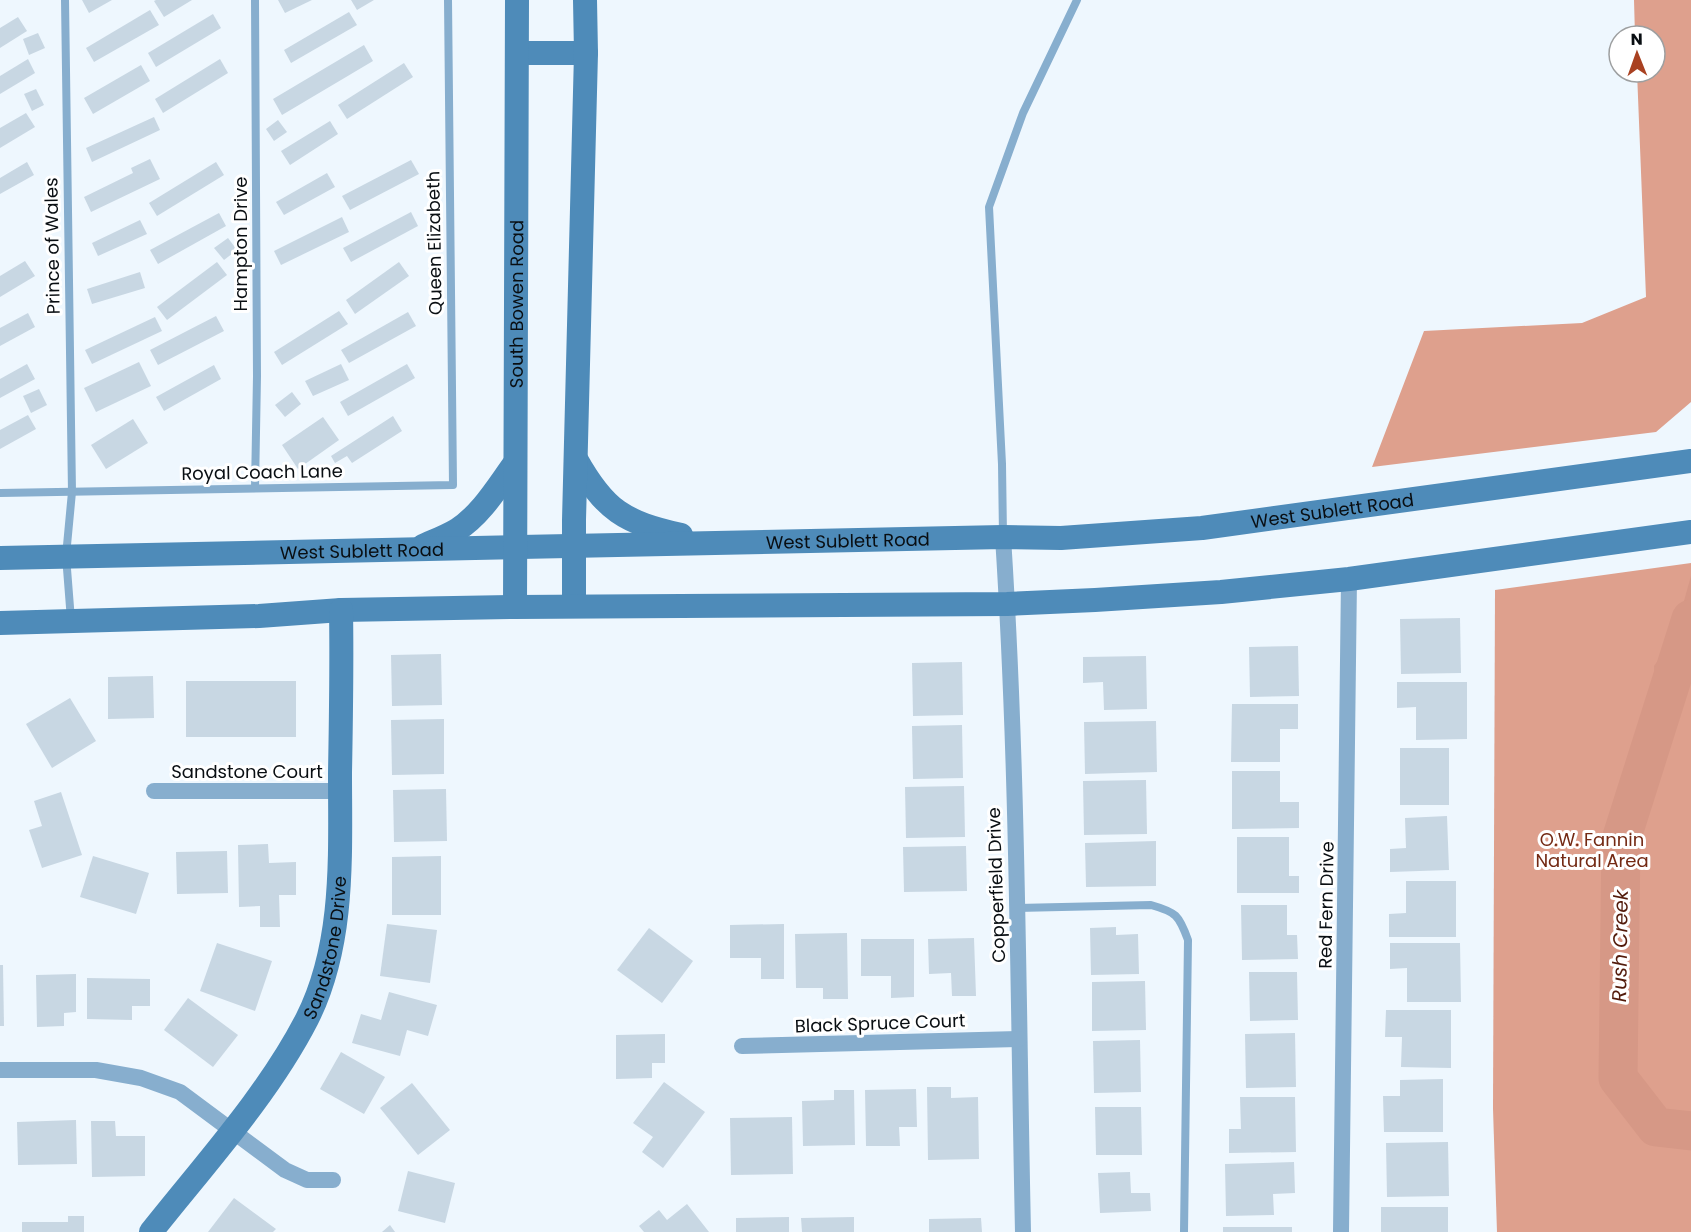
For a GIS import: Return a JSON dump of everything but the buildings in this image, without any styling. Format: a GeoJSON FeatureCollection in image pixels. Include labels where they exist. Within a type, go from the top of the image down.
{"type":"FeatureCollection","features":[{"type":"Feature","properties":{"kind":"main road","name":"South Bowen Road"},"geometry":{"type":"LineString","coordinates":[[515,607],[517,0]]}},
{"type":"Feature","properties":{"kind":"main road"},"geometry":{"type":"LineString","coordinates":[[574,606],[573,547],[586,53],[585,0]]}},
{"type":"Feature","properties":{"kind":"main road"},"geometry":{"type":"LineString","coordinates":[[517,53],[586,53]]}},
{"type":"Feature","properties":{"kind":"main road"},"geometry":{"type":"LineString","coordinates":[[575,459],[590,485],[613,509],[646,527],[715,543]]}},
{"type":"Feature","properties":{"kind":"main road","name":"West Sublett Road"},"geometry":{"type":"LineString","coordinates":[[0,558],[1003,537],[1061,538],[1202,528],[1691,461]]}},
{"type":"Feature","properties":{"kind":"main road"},"geometry":{"type":"LineString","coordinates":[[417,549],[458,529],[483,507],[515,463]]}},
{"type":"Feature","properties":{"kind":"main road"},"geometry":{"type":"LineString","coordinates":[[0,623],[259,616],[341,610],[574,606],[1007,604],[1221,592],[1349,579],[1691,532]]}},
{"type":"Feature","properties":{"kind":"main road","name":"Sandstone Drive"},"geometry":{"type":"LineString","coordinates":[[151,1232],[277,1070],[307,1018],[321,986],[336,919],[340,791],[341,610]]}},
{"type":"Feature","properties":{"kind":"street","name":"Copperfield Drive"},"geometry":{"type":"LineString","coordinates":[[1003,537],[1017,908],[1023,1232]]}},
{"type":"Feature","properties":{"kind":"street","name":"Red Fern Drive"},"geometry":{"type":"LineString","coordinates":[[1341,1232],[1349,579]]}},
{"type":"Feature","properties":{"kind":"street","name":"Sandstone Court"},"geometry":{"type":"LineString","coordinates":[[154,790],[340,791]]}},
{"type":"Feature","properties":{"kind":"street","name":"Black Spruce Court"},"geometry":{"type":"LineString","coordinates":[[742,1046],[1019,1039]]}},
{"type":"Feature","properties":{"kind":"street"},"geometry":{"type":"LineString","coordinates":[[0,1070],[96,1070],[141,1078],[180,1092],[285,1170],[307,1180],[333,1180]]}},
{"type":"Feature","properties":{"kind":"lane","name":"Prince of Wales"},"geometry":{"type":"LineString","coordinates":[[65,0],[72,492],[66,556],[71,620]]}},
{"type":"Feature","properties":{"kind":"lane","name":"Hampton Drive"},"geometry":{"type":"LineString","coordinates":[[255,0],[257,376],[255,488]]}},
{"type":"Feature","properties":{"kind":"lane","name":"Queen Elizabeth"},"geometry":{"type":"LineString","coordinates":[[448,0],[453,485]]}},
{"type":"Feature","properties":{"kind":"lane"},"geometry":{"type":"LineString","coordinates":[[1003,537],[1002,464],[989,207],[1023,113],[1077,0]]}},
{"type":"Feature","properties":{"kind":"lane","name":"Royal Coach Lane"},"geometry":{"type":"LineString","coordinates":[[0,493],[453,485]]}},
{"type":"Feature","properties":{"kind":"lane"},"geometry":{"type":"LineString","coordinates":[[1017,908],[1151,905],[1170,910],[1182,924],[1188,940],[1184,1232]]}},
{"type":"Feature","properties":{"kind":"green space"},"geometry":{"type":"Polygon","coordinates":[[[1634,0],[1691,0],[1691,402],[1656,432],[1372,467],[1424,331],[1582,323],[1646,297],[1637,84],[1667,84],[1667,24],[1635,24],[1634,0]]]}},
{"type":"Feature","properties":{"kind":"green space","name":"O.W. Fannin Natural Area"},"geometry":{"type":"Polygon","coordinates":[[[1691,563],[1691,1232],[1497,1232],[1493,1109],[1495,590],[1691,563]]]}},
{"type":"Feature","properties":{"kind":"shaded area"},"geometry":{"type":"Polygon","coordinates":[[[1691,576],[1691,656],[1660,735],[1648,731],[1648,697],[1655,682],[1654,666],[1665,651],[1667,634],[1682,608],[1691,576]]]}},
{"type":"Feature","properties":{"kind":"waterway","name":"Rush Creek"},"geometry":{"type":"LineString","coordinates":[[1691,619],[1621,840],[1618,1078],[1656,1127],[1691,1131]]}}]}
